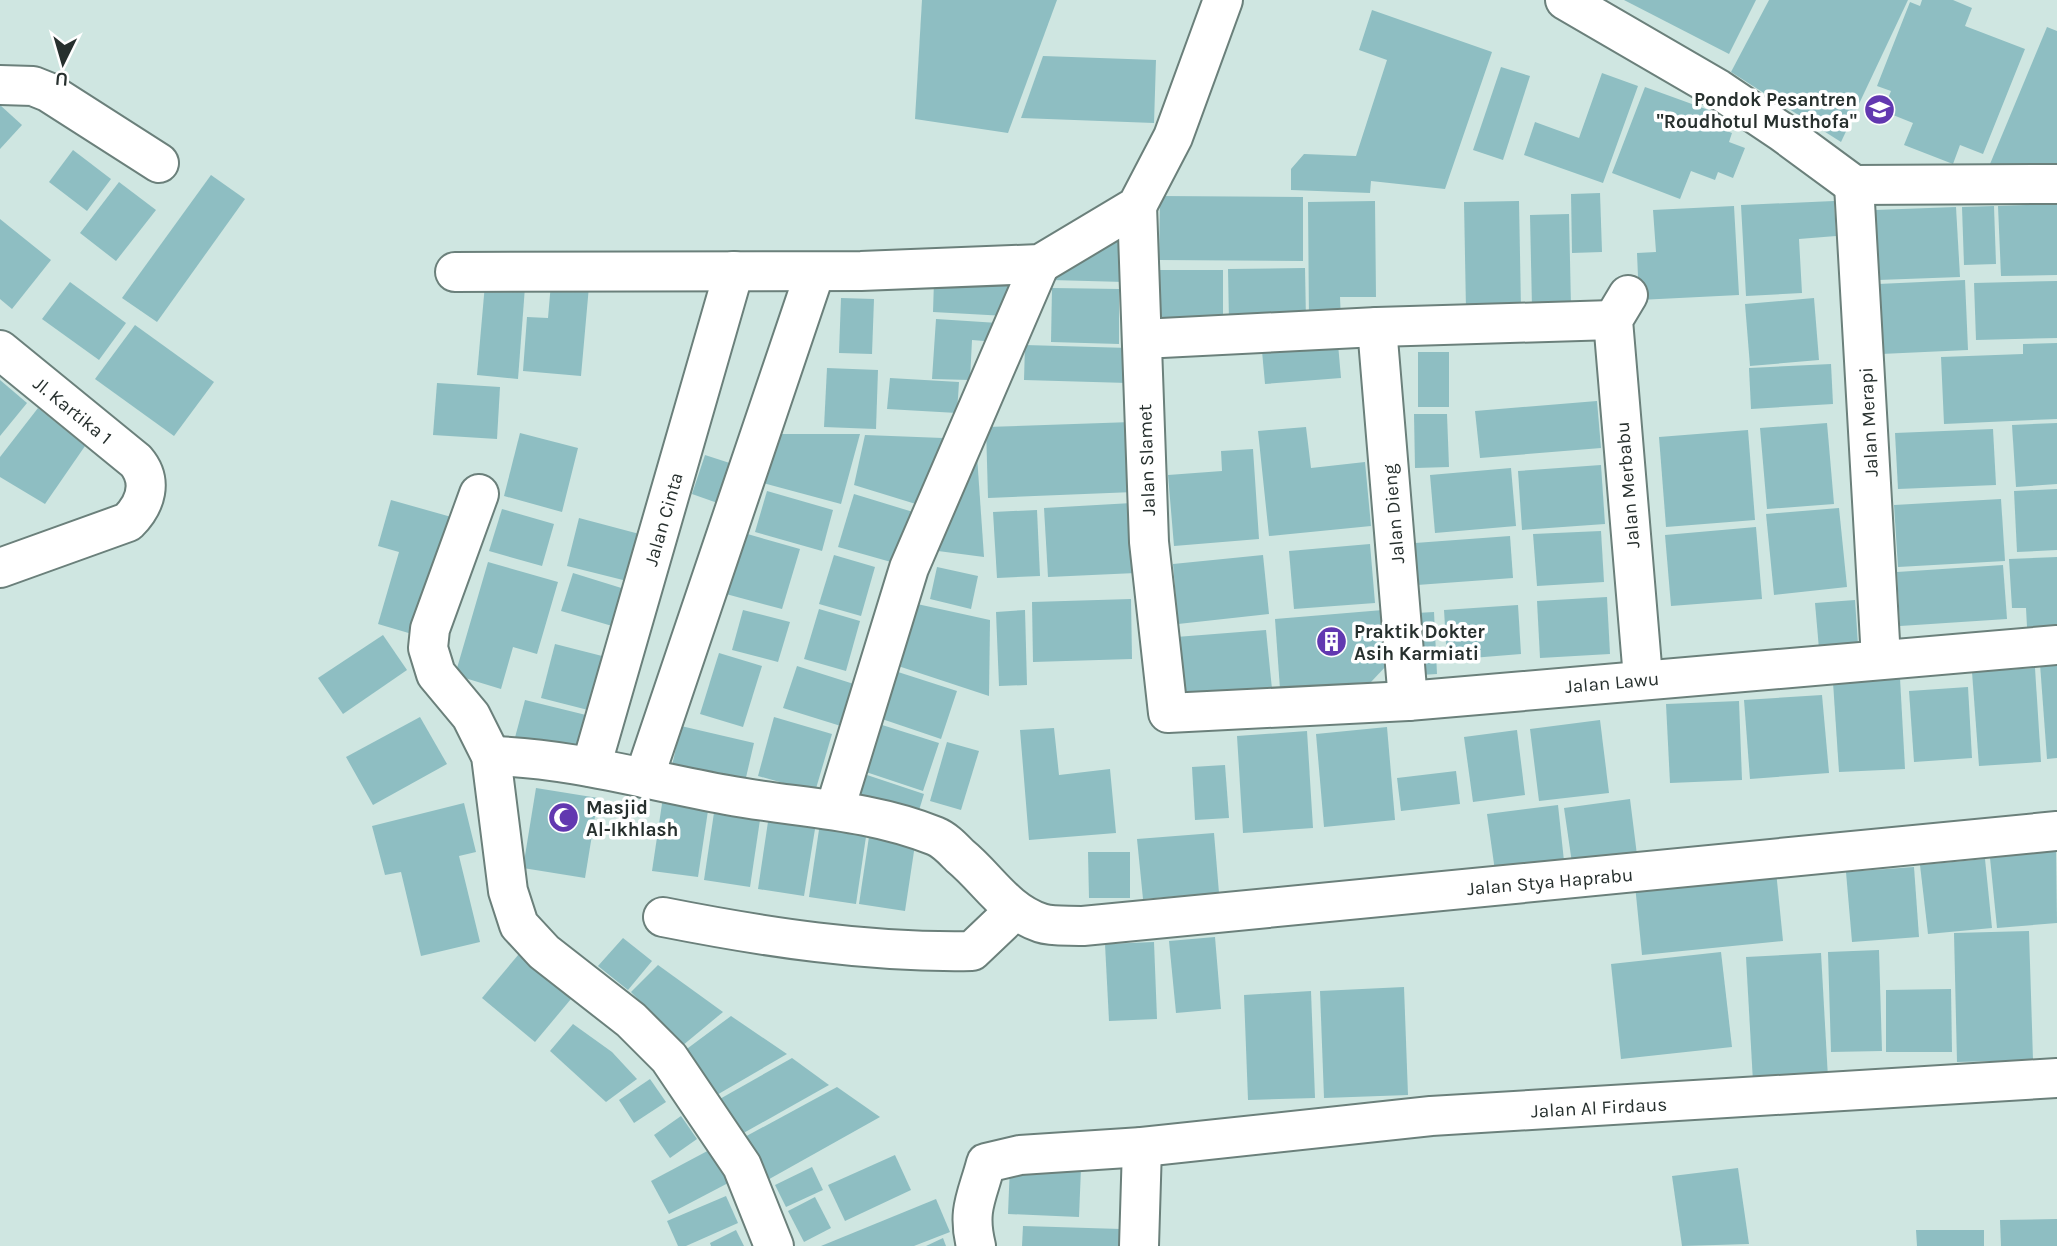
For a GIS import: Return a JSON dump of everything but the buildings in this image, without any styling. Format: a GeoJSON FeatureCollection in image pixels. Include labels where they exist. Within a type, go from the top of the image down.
{"type":"FeatureCollection","features":[{"type":"Feature","properties":{"kind":"street"},"geometry":{"type":"LineString","coordinates":[[455,272],[815,272],[1040,264],[1137,206],[1173,137],[1223,0]]}},
{"type":"Feature","properties":{"kind":"street"},"geometry":{"type":"LineString","coordinates":[[1575,3],[1718,89],[1854,185],[2057,184]]}},
{"type":"Feature","properties":{"kind":"street"},"geometry":{"type":"LineString","coordinates":[[0,85],[33,86],[48,92],[159,163]]}},
{"type":"Feature","properties":{"kind":"street","name":"Jalan Merapi"},"geometry":{"type":"LineString","coordinates":[[1854,185],[1881,659]]}},
{"type":"Feature","properties":{"kind":"street","name":"Jalan Slamet"},"geometry":{"type":"LineString","coordinates":[[1137,206],[1149,542],[1168,713]]}},
{"type":"Feature","properties":{"kind":"street"},"geometry":{"type":"LineString","coordinates":[[835,809],[909,568],[1040,264]]}},
{"type":"Feature","properties":{"kind":"street","name":"Jalan Cinta"},"geometry":{"type":"LineString","coordinates":[[591,767],[734,271]]}},
{"type":"Feature","properties":{"kind":"street"},"geometry":{"type":"LineString","coordinates":[[644,778],[815,272]]}},
{"type":"Feature","properties":{"kind":"street","name":"Jalan Merbabu"},"geometry":{"type":"LineString","coordinates":[[1377,327],[1621,308],[1643,678]]}},
{"type":"Feature","properties":{"kind":"street"},"geometry":{"type":"LineString","coordinates":[[1142,340],[1377,327]]}},
{"type":"Feature","properties":{"kind":"street","name":"Jalan Dieng"},"geometry":{"type":"LineString","coordinates":[[1377,327],[1408,701]]}},
{"type":"Feature","properties":{"kind":"street","name":"Jl. Kartika 1"},"geometry":{"type":"LineString","coordinates":[[0,350],[144,471],[145,496],[139,511],[128,522],[0,568]]}},
{"type":"Feature","properties":{"kind":"street"},"geometry":{"type":"LineString","coordinates":[[479,494],[430,629],[428,648],[436,674],[471,716],[491,756],[508,891],[519,925],[544,952],[631,1020],[669,1058],[742,1166],[774,1246]]}},
{"type":"Feature","properties":{"kind":"street","name":"Jalan Lawu"},"geometry":{"type":"LineString","coordinates":[[1168,713],[1408,701],[1643,678],[2057,645]]}},
{"type":"Feature","properties":{"kind":"street"},"geometry":{"type":"LineString","coordinates":[[491,756],[525,757],[591,767],[730,796],[835,809],[892,821],[939,837],[1028,917],[972,951],[877,948],[710,927],[663,917]]}},
{"type":"Feature","properties":{"kind":"street","name":"Jalan Stya Haprabu"},"geometry":{"type":"LineString","coordinates":[[1028,917],[1083,926],[2057,831]]}},
{"type":"Feature","properties":{"kind":"street","name":"Jalan Al Firdaus"},"geometry":{"type":"LineString","coordinates":[[976,1246],[972,1206],[986,1163],[1020,1155],[1142,1147],[1431,1115],[2057,1078]]}},
{"type":"Feature","properties":{"kind":"street"},"geometry":{"type":"LineString","coordinates":[[1139,1246],[1142,1147]]}},
{"type":"Feature","properties":{"kind":"place","name":"Pondok Pesantren \"Roudhotul Musthofa\""},"geometry":{"type":"Point","coordinates":[1880,110]}},
{"type":"Feature","properties":{"kind":"place","name":"Praktik Dokter Asih Karmiati"},"geometry":{"type":"Point","coordinates":[1331,642]}},
{"type":"Feature","properties":{"kind":"place","name":"Masjid Al-Ikhlash"},"geometry":{"type":"Point","coordinates":[563,818]}}]}
